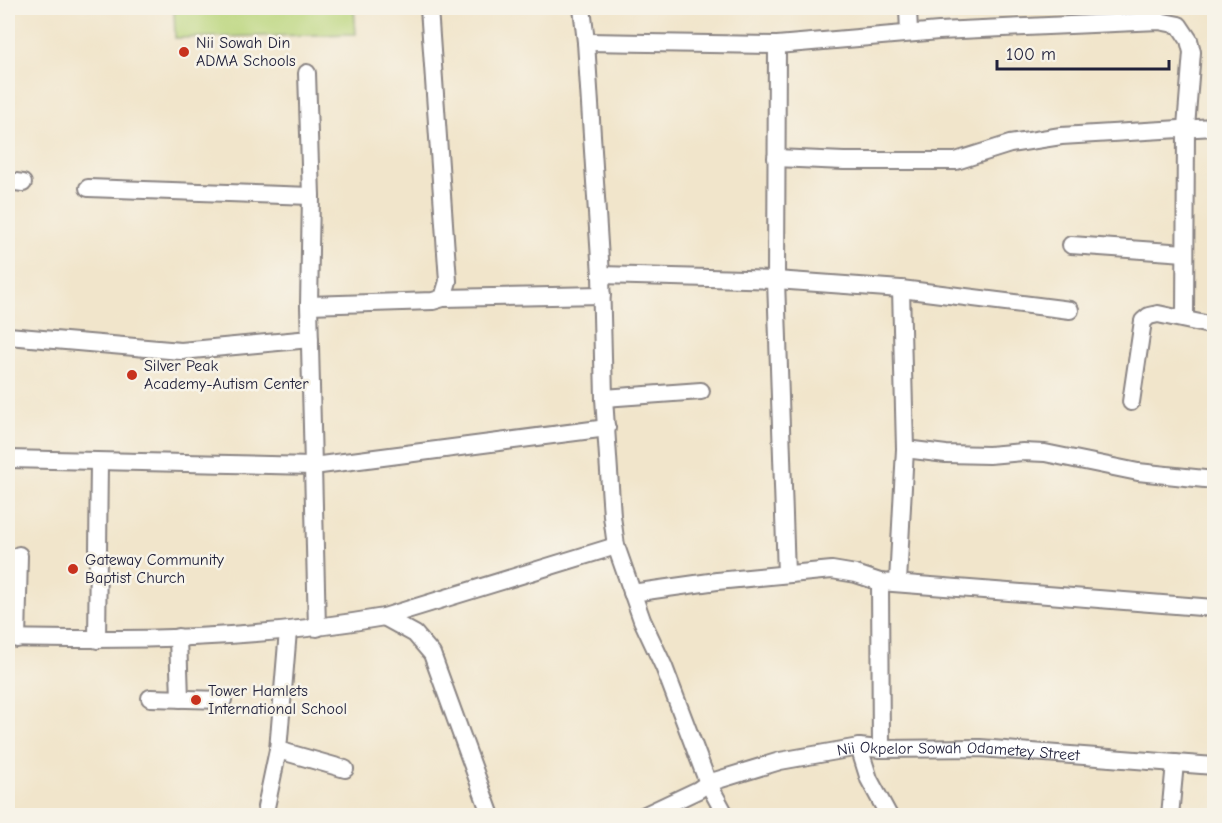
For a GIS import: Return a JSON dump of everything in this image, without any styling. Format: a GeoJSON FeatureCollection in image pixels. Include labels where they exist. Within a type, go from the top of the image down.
{"type":"FeatureCollection","features":[{"type":"Feature","properties":{"kind":"street"},"geometry":{"type":"LineString","coordinates":[[429,8],[448,282],[443,297]]}},
{"type":"Feature","properties":{"kind":"street"},"geometry":{"type":"LineString","coordinates":[[582,8],[601,275],[604,398],[616,546],[642,620],[664,667],[708,783],[726,816]]}},
{"type":"Feature","properties":{"kind":"street"},"geometry":{"type":"LineString","coordinates":[[908,8],[909,33]]}},
{"type":"Feature","properties":{"kind":"street"},"geometry":{"type":"LineString","coordinates":[[586,42],[777,45],[909,33],[1159,21],[1179,25],[1189,40],[1192,52],[1186,128],[1185,319]]}},
{"type":"Feature","properties":{"kind":"street"},"geometry":{"type":"LineString","coordinates":[[777,45],[776,280],[786,574]]}},
{"type":"Feature","properties":{"kind":"street"},"geometry":{"type":"LineString","coordinates":[[307,73],[311,196],[309,305],[317,628]]}},
{"type":"Feature","properties":{"kind":"street"},"geometry":{"type":"LineString","coordinates":[[776,158],[844,161],[956,161],[1010,144],[1061,136],[1215,127]]}},
{"type":"Feature","properties":{"kind":"street"},"geometry":{"type":"LineString","coordinates":[[88,188],[311,196]]}},
{"type":"Feature","properties":{"kind":"street"},"geometry":{"type":"LineString","coordinates":[[1071,245],[1185,253]]}},
{"type":"Feature","properties":{"kind":"street"},"geometry":{"type":"LineString","coordinates":[[601,275],[776,280],[901,289],[1070,310]]}},
{"type":"Feature","properties":{"kind":"street"},"geometry":{"type":"LineString","coordinates":[[898,582],[905,449],[901,289]]}},
{"type":"Feature","properties":{"kind":"street"},"geometry":{"type":"LineString","coordinates":[[309,305],[433,301],[443,297],[602,295]]}},
{"type":"Feature","properties":{"kind":"street"},"geometry":{"type":"LineString","coordinates":[[1131,402],[1143,321],[1149,316],[1158,314],[1215,326]]}},
{"type":"Feature","properties":{"kind":"street"},"geometry":{"type":"LineString","coordinates":[[8,336],[181,351],[310,339]]}},
{"type":"Feature","properties":{"kind":"street"},"geometry":{"type":"LineString","coordinates":[[604,398],[701,391]]}},
{"type":"Feature","properties":{"kind":"street"},"geometry":{"type":"LineString","coordinates":[[8,459],[313,466],[607,428]]}},
{"type":"Feature","properties":{"kind":"street"},"geometry":{"type":"LineString","coordinates":[[905,449],[946,454],[1045,453],[1138,472],[1215,480]]}},
{"type":"Feature","properties":{"kind":"street"},"geometry":{"type":"LineString","coordinates":[[96,640],[99,462]]}},
{"type":"Feature","properties":{"kind":"street"},"geometry":{"type":"LineString","coordinates":[[19,555],[12,638],[96,640],[288,631],[384,617],[616,546]]}},
{"type":"Feature","properties":{"kind":"street"},"geometry":{"type":"LineString","coordinates":[[632,593],[717,580],[832,570],[856,574],[880,582],[1215,608]]}},
{"type":"Feature","properties":{"kind":"street"},"geometry":{"type":"LineString","coordinates":[[880,582],[881,749]]}},
{"type":"Feature","properties":{"kind":"street"},"geometry":{"type":"LineString","coordinates":[[384,617],[415,634],[432,654],[491,816]]}},
{"type":"Feature","properties":{"kind":"street"},"geometry":{"type":"LineString","coordinates":[[266,807],[278,750],[288,631]]}},
{"type":"Feature","properties":{"kind":"street"},"geometry":{"type":"LineString","coordinates":[[178,637],[180,699]]}},
{"type":"Feature","properties":{"kind":"street"},"geometry":{"type":"LineString","coordinates":[[150,698],[223,700]]}},
{"type":"Feature","properties":{"kind":"street"},"geometry":{"type":"LineString","coordinates":[[859,747],[869,779],[889,816]]}},
{"type":"Feature","properties":{"kind":"street","name":"Nii Okpelor Sowah Odametey Street"},"geometry":{"type":"LineString","coordinates":[[643,816],[708,783],[780,761],[859,747],[881,749],[980,748],[1215,766]]}},
{"type":"Feature","properties":{"kind":"street"},"geometry":{"type":"LineString","coordinates":[[278,750],[345,769]]}},
{"type":"Feature","properties":{"kind":"street"},"geometry":{"type":"LineString","coordinates":[[1170,816],[1175,763]]}},
{"type":"Feature","properties":{"kind":"green space"},"geometry":{"type":"Polygon","coordinates":[[[174,8],[354,8],[356,34],[175,38],[174,8]]]}},
{"type":"Feature","properties":{"kind":"place","name":"Nii Sowah Din ADMA Schools"},"geometry":{"type":"Point","coordinates":[184,52]}},
{"type":"Feature","properties":{"kind":"place","name":"Silver Peak Academy-Autism Center"},"geometry":{"type":"Point","coordinates":[132,375]}},
{"type":"Feature","properties":{"kind":"place","name":"Gateway Community Baptist Church"},"geometry":{"type":"Point","coordinates":[73,569]}},
{"type":"Feature","properties":{"kind":"place","name":"Tower Hamlets International School"},"geometry":{"type":"Point","coordinates":[196,700]}}]}
